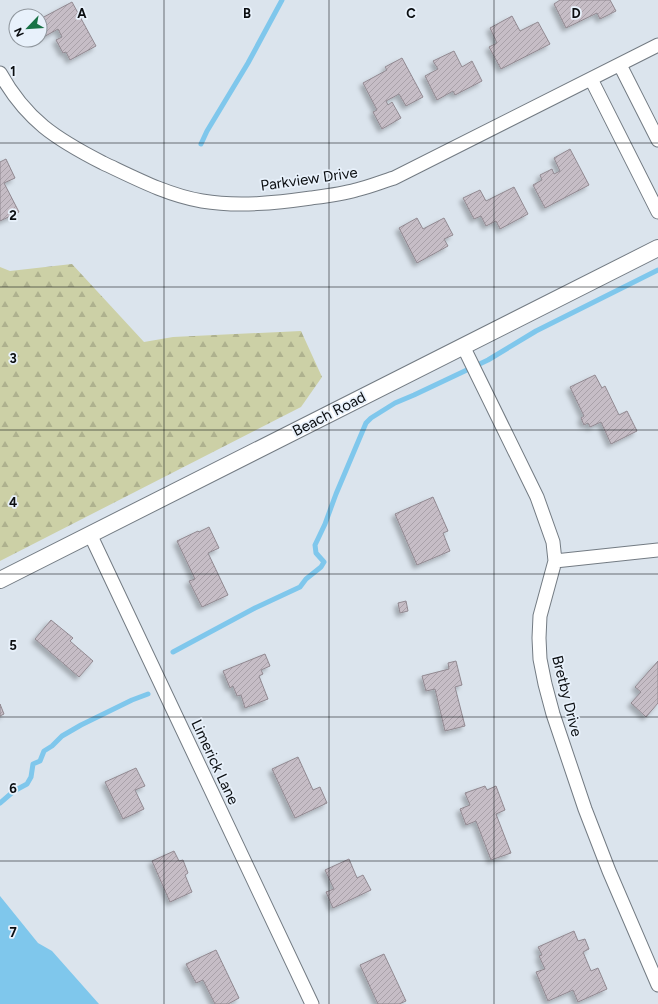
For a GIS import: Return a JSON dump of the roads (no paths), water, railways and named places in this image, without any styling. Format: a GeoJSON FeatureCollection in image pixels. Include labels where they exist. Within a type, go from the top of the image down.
{"type":"FeatureCollection","features":[{"type":"Feature","properties":{"kind":"street","name":"Parkview Drive"},"geometry":{"type":"LineString","coordinates":[[0,73],[14,96],[37,122],[58,139],[78,150],[147,184],[177,195],[203,201],[240,204],[312,198],[372,186],[411,170],[658,45]]}},
{"type":"Feature","properties":{"kind":"street"},"geometry":{"type":"LineString","coordinates":[[620,65],[658,140]]}},
{"type":"Feature","properties":{"kind":"street"},"geometry":{"type":"LineString","coordinates":[[591,79],[658,212]]}},
{"type":"Feature","properties":{"kind":"street","name":"Beach Road"},"geometry":{"type":"LineString","coordinates":[[0,580],[658,248]]}},
{"type":"Feature","properties":{"kind":"street","name":"Bretby Drive"},"geometry":{"type":"LineString","coordinates":[[463,346],[537,498],[553,542],[555,561],[540,616],[540,659],[545,684],[566,756],[585,809],[609,871],[658,985]]}},
{"type":"Feature","properties":{"kind":"street","name":"Limerick Lane"},"geometry":{"type":"LineString","coordinates":[[90,534],[312,1004]]}},
{"type":"Feature","properties":{"kind":"street"},"geometry":{"type":"LineString","coordinates":[[555,561],[658,550]]}},
{"type":"Feature","properties":{"kind":"water"},"geometry":{"type":"Polygon","coordinates":[[[0,896],[38,943],[52,951],[99,1004],[0,1004],[0,896]]]}},
{"type":"Feature","properties":{"kind":"waterway"},"geometry":{"type":"LineString","coordinates":[[201,144],[207,131],[248,63],[282,0]]}},
{"type":"Feature","properties":{"kind":"waterway"},"geometry":{"type":"LineString","coordinates":[[173,652],[255,608],[300,587],[306,579],[321,567],[324,562],[316,553],[315,545],[366,423],[371,418],[395,403],[488,360],[536,331],[658,270]]}},
{"type":"Feature","properties":{"kind":"waterway"},"geometry":{"type":"LineString","coordinates":[[0,803],[14,791],[27,784],[31,777],[33,764],[40,761],[44,751],[52,746],[62,736],[132,700],[148,694]]}}]}
